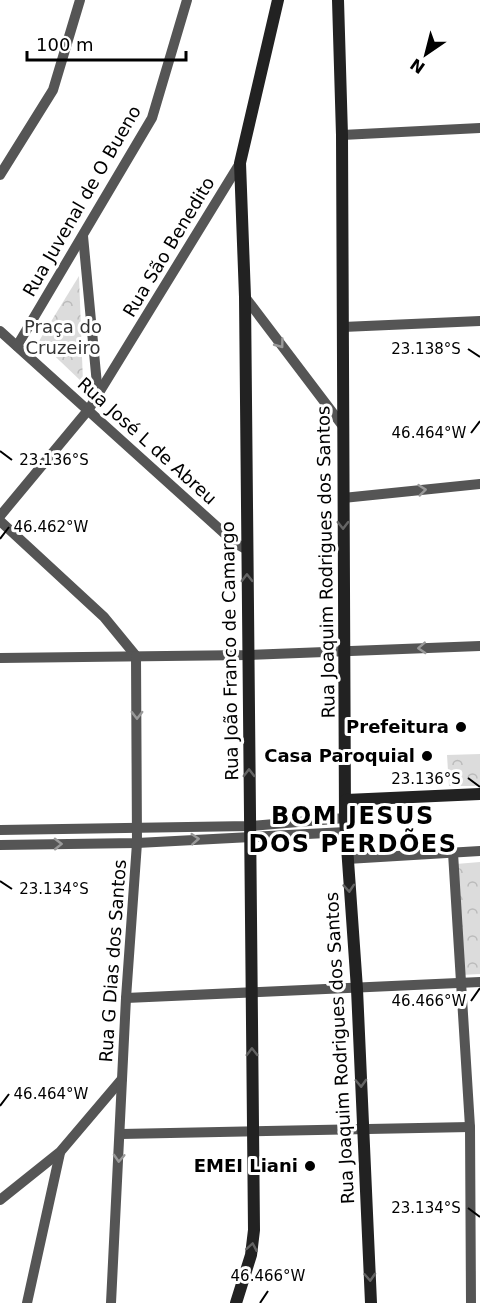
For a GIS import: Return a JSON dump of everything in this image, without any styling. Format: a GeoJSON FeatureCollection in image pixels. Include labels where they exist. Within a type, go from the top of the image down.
{"type":"FeatureCollection","features":[{"type":"Feature","properties":{"kind":"street"},"geometry":{"type":"LineString","coordinates":[[0,175],[53,90],[80,0]]}},
{"type":"Feature","properties":{"kind":"street","name":"Rua Juvenal de O Bueno"},"geometry":{"type":"LineString","coordinates":[[17,346],[152,118],[187,0]]}},
{"type":"Feature","properties":{"kind":"street","name":"Rua João Franco de Camargo"},"geometry":{"type":"LineString","coordinates":[[236,1303],[253,1242],[254,1131],[250,994],[245,297],[240,164],[278,0]]}},
{"type":"Feature","properties":{"kind":"street","name":"Rua Joaquim Rodrigues dos Santos"},"geometry":{"type":"LineString","coordinates":[[338,0],[342,135],[345,818],[357,989],[371,1303]]}},
{"type":"Feature","properties":{"kind":"street"},"geometry":{"type":"LineString","coordinates":[[342,135],[480,128]]}},
{"type":"Feature","properties":{"kind":"street","name":"Rua São Benedito"},"geometry":{"type":"LineString","coordinates":[[89,409],[240,164]]}},
{"type":"Feature","properties":{"kind":"street"},"geometry":{"type":"LineString","coordinates":[[83,236],[98,395]]}},
{"type":"Feature","properties":{"kind":"street"},"geometry":{"type":"LineString","coordinates":[[245,297],[342,425]]}},
{"type":"Feature","properties":{"kind":"street"},"geometry":{"type":"LineString","coordinates":[[343,327],[480,321]]}},
{"type":"Feature","properties":{"kind":"street","name":"Rua José L de Abreu"},"geometry":{"type":"LineString","coordinates":[[0,331],[235,543],[246,549]]}},
{"type":"Feature","properties":{"kind":"street"},"geometry":{"type":"LineString","coordinates":[[0,516],[89,409]]}},
{"type":"Feature","properties":{"kind":"street"},"geometry":{"type":"LineString","coordinates":[[343,498],[480,484]]}},
{"type":"Feature","properties":{"kind":"street"},"geometry":{"type":"LineString","coordinates":[[0,521],[104,617],[136,657]]}},
{"type":"Feature","properties":{"kind":"street"},"geometry":{"type":"LineString","coordinates":[[0,658],[249,655],[480,646]]}},
{"type":"Feature","properties":{"kind":"street","name":"Rua G Dias dos Santos"},"geometry":{"type":"LineString","coordinates":[[111,1303],[126,998],[137,843],[136,657]]}},
{"type":"Feature","properties":{"kind":"street"},"geometry":{"type":"LineString","coordinates":[[346,800],[480,794]]}},
{"type":"Feature","properties":{"kind":"street"},"geometry":{"type":"LineString","coordinates":[[0,845],[137,843],[345,818]]}},
{"type":"Feature","properties":{"kind":"street"},"geometry":{"type":"LineString","coordinates":[[0,830],[137,828],[346,832]]}},
{"type":"Feature","properties":{"kind":"street"},"geometry":{"type":"LineString","coordinates":[[347,859],[480,851]]}},
{"type":"Feature","properties":{"kind":"street"},"geometry":{"type":"LineString","coordinates":[[453,853],[470,1127],[471,1303]]}},
{"type":"Feature","properties":{"kind":"street"},"geometry":{"type":"LineString","coordinates":[[126,998],[480,982]]}},
{"type":"Feature","properties":{"kind":"street"},"geometry":{"type":"LineString","coordinates":[[0,1200],[60,1152],[122,1079]]}},
{"type":"Feature","properties":{"kind":"street"},"geometry":{"type":"LineString","coordinates":[[121,1134],[363,1131],[470,1127]]}},
{"type":"Feature","properties":{"kind":"street"},"geometry":{"type":"LineString","coordinates":[[27,1303],[60,1152]]}},
{"type":"Feature","properties":{"kind":"green space","name":"Praça do Cruzeiro"},"geometry":{"type":"Polygon","coordinates":[[[79,276],[83,383],[39,341],[79,276]]]}},
{"type":"Feature","properties":{"kind":"green space"},"geometry":{"type":"Polygon","coordinates":[[[480,754],[480,786],[449,786],[447,755],[480,754]]]}},
{"type":"Feature","properties":{"kind":"green space"},"geometry":{"type":"Polygon","coordinates":[[[480,862],[480,974],[460,975],[456,864],[480,862]]]}},
{"type":"Feature","properties":{"kind":"place","name":"Prefeitura"},"geometry":{"type":"Point","coordinates":[461,727]}},
{"type":"Feature","properties":{"kind":"place","name":"Casa Paroquial"},"geometry":{"type":"Point","coordinates":[427,756]}},
{"type":"Feature","properties":{"kind":"place","name":"EMEI Liani"},"geometry":{"type":"Point","coordinates":[310,1166]}},
{"type":"Feature","properties":{"kind":"district","name":"BOM JESUS DOS PERDÕES"},"geometry":{"type":"Point","coordinates":[353,830]}}]}
